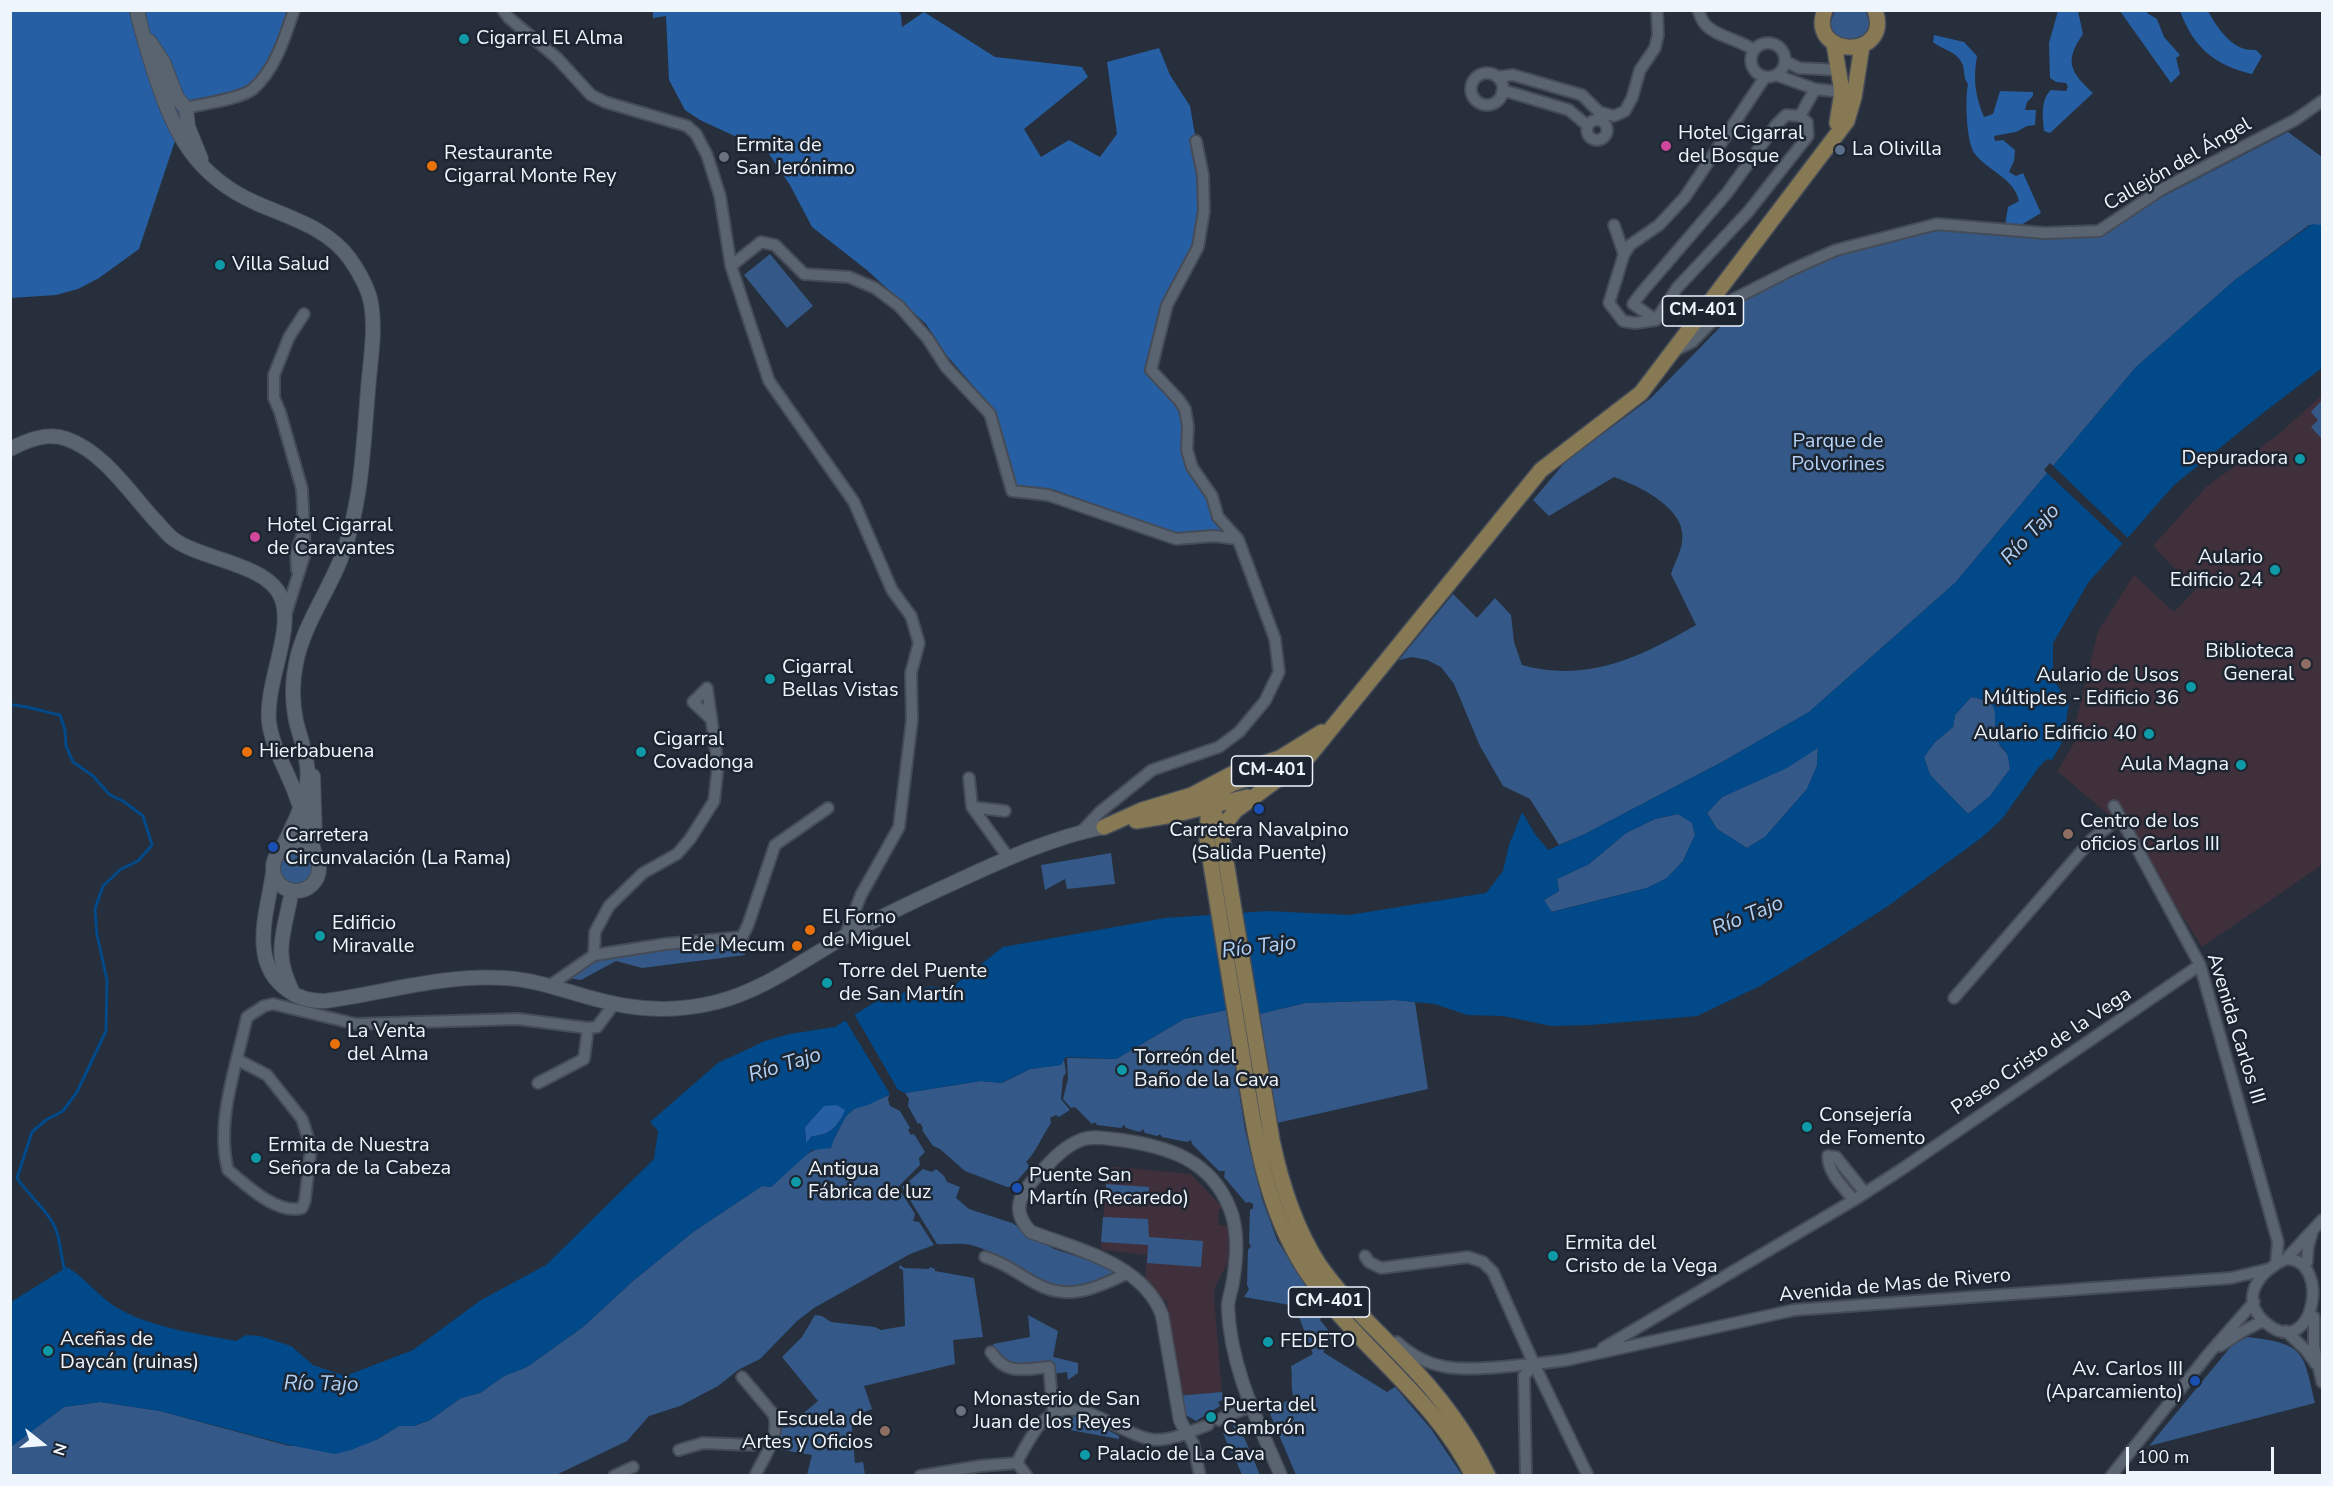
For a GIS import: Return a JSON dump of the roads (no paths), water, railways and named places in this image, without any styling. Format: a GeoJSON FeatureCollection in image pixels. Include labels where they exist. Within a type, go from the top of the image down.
{"type":"FeatureCollection","features":[{"type":"Feature","properties":{"kind":"main road"},"geometry":{"type":"LineString","coordinates":[[137,10],[160,93],[181,141],[206,171],[228,189],[305,223],[328,237],[349,257],[358,271],[370,301],[372,343],[360,486],[340,561],[304,639],[296,664],[294,705],[306,760],[307,783],[301,808],[274,861],[263,933],[263,949],[268,968],[279,984],[294,995],[312,1000],[331,1000],[463,978],[518,979],[614,1004],[657,1009],[717,1002],[760,985],[886,914],[1008,858],[1082,831],[1208,808],[1235,801],[1270,786]]}},
{"type":"Feature","properties":{"kind":"main road","name":"CM-401"},"geometry":{"type":"LineString","coordinates":[[1825,10],[1822,23],[1824,31],[1834,44],[1842,92],[1841,109],[1833,138]]}},
{"type":"Feature","properties":{"kind":"main road","name":"CM-401"},"geometry":{"type":"LineString","coordinates":[[1214,838],[1230,816],[1309,756],[1541,470],[1641,393],[1847,121],[1854,97],[1862,46],[1873,36],[1879,14]]}},
{"type":"Feature","properties":{"kind":"main road"},"geometry":{"type":"LineString","coordinates":[[141,29],[163,62],[177,98],[186,108],[188,127],[206,171]]}},
{"type":"Feature","properties":{"kind":"main road"},"geometry":{"type":"LineString","coordinates":[[1834,44],[1847,49],[1862,46]]}},
{"type":"Feature","properties":{"kind":"main road"},"geometry":{"type":"LineString","coordinates":[[10,449],[37,438],[58,436],[89,450],[171,537],[200,553],[267,578],[281,596],[285,617],[271,687],[269,712],[271,733],[301,808],[320,867],[317,880],[280,908],[263,933]]}},
{"type":"Feature","properties":{"kind":"main road"},"geometry":{"type":"LineString","coordinates":[[1104,827],[1142,810],[1192,795],[1234,773],[1280,758],[1335,723]]}},
{"type":"Feature","properties":{"kind":"main road","name":"CM-401"},"geometry":{"type":"LineString","coordinates":[[1335,723],[1305,751],[1287,763],[1269,772],[1218,790],[1209,797],[1208,808],[1256,1093],[1288,1200],[1318,1262],[1339,1291],[1404,1358],[1441,1402],[1471,1445],[1488,1476]]}},
{"type":"Feature","properties":{"kind":"main road"},"geometry":{"type":"LineString","coordinates":[[306,760],[314,787],[315,854]]}},
{"type":"Feature","properties":{"kind":"main road"},"geometry":{"type":"LineString","coordinates":[[281,850],[279,843],[290,804],[286,771]]}},
{"type":"Feature","properties":{"kind":"main road"},"geometry":{"type":"LineString","coordinates":[[1192,795],[1208,808]]}},
{"type":"Feature","properties":{"kind":"main road"},"geometry":{"type":"LineString","coordinates":[[1173,815],[1196,825],[1214,838]]}},
{"type":"Feature","properties":{"kind":"main road","name":"CM-401"},"geometry":{"type":"LineString","coordinates":[[1214,838],[1232,899],[1266,1182],[1279,1220],[1294,1251],[1322,1294],[1442,1425],[1473,1476]]}},
{"type":"Feature","properties":{"kind":"main road"},"geometry":{"type":"LineString","coordinates":[[281,850],[295,844],[303,845],[315,854]]}},
{"type":"Feature","properties":{"kind":"main road"},"geometry":{"type":"LineString","coordinates":[[273,873],[280,885],[293,892],[295,896]]}},
{"type":"Feature","properties":{"kind":"main road"},"geometry":{"type":"LineString","coordinates":[[294,995],[284,974],[281,945],[295,896]]}},
{"type":"Feature","properties":{"kind":"street"},"geometry":{"type":"LineString","coordinates":[[186,108],[229,99],[253,90],[279,55],[294,10]]}},
{"type":"Feature","properties":{"kind":"street"},"geometry":{"type":"LineString","coordinates":[[503,10],[509,18],[557,58],[591,94],[605,102],[687,126],[696,134],[707,155],[720,195],[731,266],[769,381],[854,502],[892,590],[911,616],[920,643],[911,673],[912,720],[899,827],[861,895],[845,936]]}},
{"type":"Feature","properties":{"kind":"street"},"geometry":{"type":"LineString","coordinates":[[1497,77],[1513,75],[1582,95],[1599,112],[1614,116],[1625,111],[1632,98],[1640,70],[1655,48],[1658,35],[1657,10]]}},
{"type":"Feature","properties":{"kind":"street"},"geometry":{"type":"LineString","coordinates":[[1698,10],[1705,25],[1720,34],[1743,42],[1754,50]]}},
{"type":"Feature","properties":{"kind":"street"},"geometry":{"type":"LineString","coordinates":[[1656,320],[1634,304],[1727,193],[1776,125],[1786,115],[1800,116],[1807,122],[1808,136],[1748,212],[1677,288],[1656,320],[1635,323],[1623,321],[1609,303],[1624,254],[1630,244],[1659,225],[1685,196],[1771,76],[1781,71],[1785,61],[1782,50],[1773,44],[1762,44],[1754,50],[1751,61],[1755,72],[1771,76],[1815,89],[1842,92]]}},
{"type":"Feature","properties":{"kind":"street"},"geometry":{"type":"LineString","coordinates":[[1785,61],[1799,68],[1838,70]]}},
{"type":"Feature","properties":{"kind":"street"},"geometry":{"type":"LineString","coordinates":[[1488,73],[1497,77],[1502,84],[1502,92],[1498,101],[1489,105],[1475,101],[1471,93],[1472,83],[1478,75],[1488,73]]}},
{"type":"Feature","properties":{"kind":"street"},"geometry":{"type":"LineString","coordinates":[[1800,116],[1815,89]]}},
{"type":"Feature","properties":{"kind":"street"},"geometry":{"type":"LineString","coordinates":[[1502,92],[1509,92],[1569,110],[1588,126]]}},
{"type":"Feature","properties":{"kind":"street","name":"Callejón del Ángel"},"geometry":{"type":"LineString","coordinates":[[1673,351],[1692,342],[1734,299],[1792,269],[1836,250],[1937,224],[2045,233],[2099,231],[2162,189],[2295,120],[2322,101]]}},
{"type":"Feature","properties":{"kind":"street"},"geometry":{"type":"LineString","coordinates":[[1082,831],[1100,812],[1152,770],[1218,747],[1239,732],[1265,701],[1279,672],[1275,639],[1238,539],[1218,517],[1212,496],[1192,467],[1187,450],[1188,426],[1185,409],[1151,370],[1167,305],[1198,248],[1204,211],[1203,175],[1196,141]]}},
{"type":"Feature","properties":{"kind":"street"},"geometry":{"type":"LineString","coordinates":[[1614,225],[1624,254]]}},
{"type":"Feature","properties":{"kind":"street"},"geometry":{"type":"LineString","coordinates":[[731,266],[761,242],[775,245],[804,274],[849,276],[875,288],[899,306],[928,339],[946,367],[990,414],[1012,492],[1048,495],[1176,539],[1214,536],[1238,539]]}},
{"type":"Feature","properties":{"kind":"street"},"geometry":{"type":"LineString","coordinates":[[1720,288],[1734,299]]}},
{"type":"Feature","properties":{"kind":"street"},"geometry":{"type":"LineString","coordinates":[[285,617],[298,580],[296,553],[304,529],[302,489],[274,398],[274,375],[290,337],[304,314]]}},
{"type":"Feature","properties":{"kind":"street"},"geometry":{"type":"LineString","coordinates":[[594,955],[595,932],[609,906],[643,873],[677,854],[690,839],[714,801],[718,766],[710,718]]}},
{"type":"Feature","properties":{"kind":"street"},"geometry":{"type":"LineString","coordinates":[[969,778],[972,807],[1008,858]]}},
{"type":"Feature","properties":{"kind":"street","name":"Avenida Carlos III"},"geometry":{"type":"LineString","coordinates":[[2114,806],[2200,965],[2278,1242],[2291,1262]]}},
{"type":"Feature","properties":{"kind":"street"},"geometry":{"type":"LineString","coordinates":[[972,807],[1005,811]]}},
{"type":"Feature","properties":{"kind":"street"},"geometry":{"type":"LineString","coordinates":[[549,986],[594,955],[664,944],[741,937],[748,926],[775,844],[828,808]]}},
{"type":"Feature","properties":{"kind":"street"},"geometry":{"type":"LineString","coordinates":[[1954,998],[2092,839],[2120,818]]}},
{"type":"Feature","properties":{"kind":"street","name":"Paseo Cristo de la Vega"},"geometry":{"type":"LineString","coordinates":[[1594,1352],[1854,1200],[2200,965]]}},
{"type":"Feature","properties":{"kind":"street"},"geometry":{"type":"LineString","coordinates":[[330,1018],[331,1000]]}},
{"type":"Feature","properties":{"kind":"street"},"geometry":{"type":"LineString","coordinates":[[238,1060],[267,1075],[302,1119],[311,1147],[306,1200],[302,1208],[297,1210],[272,1203],[254,1192],[228,1170],[226,1120],[230,1085],[247,1017],[264,1005],[273,1004],[356,1024],[518,1019],[588,1028],[597,1027],[614,1004]]}},
{"type":"Feature","properties":{"kind":"street"},"geometry":{"type":"LineString","coordinates":[[538,1083],[584,1059],[588,1028]]}},
{"type":"Feature","properties":{"kind":"street"},"geometry":{"type":"LineString","coordinates":[[1200,1476],[1193,1443],[1180,1420],[1159,1307],[1143,1286],[1119,1266],[1032,1232],[1024,1224],[1018,1204],[1022,1194],[1038,1174],[1060,1153],[1082,1139],[1097,1137],[1159,1147],[1175,1152],[1210,1175],[1220,1189],[1235,1224],[1236,1259],[1228,1304],[1230,1330],[1251,1407],[1281,1476]]}},
{"type":"Feature","properties":{"kind":"street"},"geometry":{"type":"LineString","coordinates":[[1854,1200],[1828,1164],[1827,1156],[1836,1157],[1864,1193]]}},
{"type":"Feature","properties":{"kind":"street"},"geometry":{"type":"LineString","coordinates":[[2291,1262],[2322,1220]]}},
{"type":"Feature","properties":{"kind":"street"},"geometry":{"type":"LineString","coordinates":[[2111,1476],[2254,1296],[2259,1277],[2291,1262],[2308,1247],[2312,1233]]}},
{"type":"Feature","properties":{"kind":"street","name":"Avenida de Mas de Rivero"},"geometry":{"type":"LineString","coordinates":[[1306,1240],[1355,1299],[1406,1351],[1423,1360],[1459,1370],[1567,1360],[1594,1352],[1794,1310],[2232,1278],[2291,1262],[2322,1266]]}},
{"type":"Feature","properties":{"kind":"street","name":"Avenida Carlos III"},"geometry":{"type":"LineString","coordinates":[[2278,1242],[2291,1262]]}},
{"type":"Feature","properties":{"kind":"street"},"geometry":{"type":"LineString","coordinates":[[1365,1256],[1369,1262],[1381,1268],[1468,1257],[1474,1257],[1483,1262],[1493,1272],[1503,1291],[1534,1364],[1588,1476]]}},
{"type":"Feature","properties":{"kind":"street"},"geometry":{"type":"LineString","coordinates":[[985,1257],[1002,1262],[1043,1287],[1067,1293],[1091,1291],[1128,1274]]}},
{"type":"Feature","properties":{"kind":"street"},"geometry":{"type":"LineString","coordinates":[[2291,1262],[2316,1276],[2321,1290],[2314,1317],[2314,1346],[2322,1382]]}},
{"type":"Feature","properties":{"kind":"street"},"geometry":{"type":"LineString","coordinates":[[2232,1278],[2248,1282],[2257,1312],[2274,1328],[2286,1331],[2304,1327],[2314,1317]]}},
{"type":"Feature","properties":{"kind":"street"},"geometry":{"type":"LineString","coordinates":[[2210,1352],[2264,1321]]}},
{"type":"Feature","properties":{"kind":"street"},"geometry":{"type":"LineString","coordinates":[[2286,1331],[2306,1350],[2318,1367]]}},
{"type":"Feature","properties":{"kind":"street"},"geometry":{"type":"LineString","coordinates":[[991,1352],[1003,1366],[1011,1370],[1049,1367],[1053,1412]]}},
{"type":"Feature","properties":{"kind":"street"},"geometry":{"type":"LineString","coordinates":[[1526,1476],[1524,1376],[1534,1364]]}},
{"type":"Feature","properties":{"kind":"street"},"geometry":{"type":"LineString","coordinates":[[742,1377],[774,1415],[776,1422],[774,1437],[755,1476]]}},
{"type":"Feature","properties":{"kind":"street"},"geometry":{"type":"LineString","coordinates":[[1017,1464],[1022,1450],[1044,1418],[1061,1409],[1089,1413],[1131,1433],[1151,1440],[1162,1440],[1251,1407]]}},
{"type":"Feature","properties":{"kind":"street"},"geometry":{"type":"LineString","coordinates":[[679,1450],[703,1443],[753,1445]]}},
{"type":"Feature","properties":{"kind":"street"},"geometry":{"type":"LineString","coordinates":[[925,1475],[980,1466],[1017,1464]]}},
{"type":"Feature","properties":{"kind":"street"},"geometry":{"type":"LineString","coordinates":[[1017,1464],[1027,1476]]}},
{"type":"Feature","properties":{"kind":"street"},"geometry":{"type":"LineString","coordinates":[[614,1476],[633,1467]]}},
{"type":"Feature","properties":{"kind":"water","name":"Río Tajo"},"geometry":{"type":"Polygon","coordinates":[[[2312,224],[2322,225],[2322,368],[2174,485],[2088,583],[2053,643],[2053,679],[2069,703],[2066,722],[2058,734],[2064,739],[2052,760],[2047,759],[2039,767],[2002,819],[1981,838],[1888,906],[1760,986],[1697,1016],[1590,1025],[1551,1026],[1503,1016],[1467,1015],[1435,1004],[1395,1000],[1305,1003],[1259,1014],[1226,1010],[1184,1019],[1116,1059],[1066,1057],[1061,1065],[1030,1069],[1001,1083],[981,1081],[905,1093],[899,1090],[854,1109],[846,1116],[831,1148],[812,1150],[771,1187],[762,1186],[693,1232],[633,1281],[583,1327],[527,1367],[504,1376],[480,1393],[461,1398],[430,1420],[414,1426],[399,1426],[376,1440],[335,1454],[289,1445],[160,1411],[100,1402],[64,1407],[11,1447],[11,1302],[67,1267],[113,1305],[134,1316],[177,1330],[236,1341],[246,1335],[260,1336],[291,1346],[313,1365],[345,1376],[413,1350],[481,1300],[546,1265],[654,1159],[658,1131],[650,1122],[718,1063],[765,1041],[789,1034],[835,1027],[883,997],[928,987],[952,987],[1003,947],[1165,918],[1268,911],[1349,915],[1486,893],[1503,871],[1509,845],[1522,812],[1548,850],[1585,834],[1722,762],[1809,712],[1955,583],[2136,367],[2235,280],[2312,224]],[[1971,697],[1955,715],[1953,727],[1935,742],[1924,757],[1930,775],[1968,814],[1990,796],[2010,769],[2007,754],[1998,741],[1994,710],[1989,702],[1971,697]],[[1818,748],[1787,768],[1722,797],[1707,813],[1717,829],[1747,848],[1765,837],[1807,789],[1817,766],[1818,748]],[[1678,814],[1655,819],[1626,833],[1589,864],[1557,879],[1559,891],[1544,900],[1552,912],[1647,888],[1667,878],[1683,861],[1695,835],[1692,823],[1678,814]],[[837,1105],[824,1106],[805,1127],[806,1143],[812,1136],[818,1136],[833,1129],[845,1110],[837,1105]]]}},
{"type":"Feature","properties":{"kind":"waterway"},"geometry":{"type":"LineString","coordinates":[[10,705],[60,715],[65,730],[66,746],[73,762],[93,776],[110,795],[123,801],[143,816],[152,845],[138,861],[121,869],[103,886],[95,909],[97,935],[107,980],[106,1031],[77,1092],[63,1111],[46,1120],[32,1132],[17,1178],[54,1226],[65,1271]]}},
{"type":"Feature","properties":{"kind":"place","name":"Cigarral El Alma"},"geometry":{"type":"Point","coordinates":[464,39]}},
{"type":"Feature","properties":{"kind":"place","name":"Hotel Cigarral del Bosque"},"geometry":{"type":"Point","coordinates":[1666,146]}},
{"type":"Feature","properties":{"kind":"place","name":"La Olivilla"},"geometry":{"type":"Point","coordinates":[1840,150]}},
{"type":"Feature","properties":{"kind":"place","name":"Ermita de San Jerónimo"},"geometry":{"type":"Point","coordinates":[724,157]}},
{"type":"Feature","properties":{"kind":"place","name":"Restaurante Cigarral Monte Rey"},"geometry":{"type":"Point","coordinates":[432,166]}},
{"type":"Feature","properties":{"kind":"place","name":"Villa Salud"},"geometry":{"type":"Point","coordinates":[220,265]}},
{"type":"Feature","properties":{"kind":"place","name":"Depuradora"},"geometry":{"type":"Point","coordinates":[2300,459]}},
{"type":"Feature","properties":{"kind":"place","name":"Hotel Cigarral de Caravantes"},"geometry":{"type":"Point","coordinates":[255,537]}},
{"type":"Feature","properties":{"kind":"place","name":"Aulario Edificio 24"},"geometry":{"type":"Point","coordinates":[2275,570]}},
{"type":"Feature","properties":{"kind":"place","name":"Biblioteca General"},"geometry":{"type":"Point","coordinates":[2306,664]}},
{"type":"Feature","properties":{"kind":"place","name":"Cigarral Bellas Vistas"},"geometry":{"type":"Point","coordinates":[770,679]}},
{"type":"Feature","properties":{"kind":"place","name":"Aulario de Usos Múltiples - Edificio 36"},"geometry":{"type":"Point","coordinates":[2191,687]}},
{"type":"Feature","properties":{"kind":"place","name":"Aulario Edificio 40"},"geometry":{"type":"Point","coordinates":[2149,734]}},
{"type":"Feature","properties":{"kind":"place","name":"Hierbabuena"},"geometry":{"type":"Point","coordinates":[247,752]}},
{"type":"Feature","properties":{"kind":"place","name":"Cigarral Covadonga"},"geometry":{"type":"Point","coordinates":[641,752]}},
{"type":"Feature","properties":{"kind":"place","name":"Aula Magna"},"geometry":{"type":"Point","coordinates":[2241,765]}},
{"type":"Feature","properties":{"kind":"place","name":"Carretera Navalpino (Salida Puente)"},"geometry":{"type":"Point","coordinates":[1259,809]}},
{"type":"Feature","properties":{"kind":"place","name":"Centro de los oficios Carlos III"},"geometry":{"type":"Point","coordinates":[2068,834]}},
{"type":"Feature","properties":{"kind":"place","name":"Carretera Circunvalación (La Rama)"},"geometry":{"type":"Point","coordinates":[273,847]}},
{"type":"Feature","properties":{"kind":"place","name":"El Forno de Miguel"},"geometry":{"type":"Point","coordinates":[810,930]}},
{"type":"Feature","properties":{"kind":"place","name":"Edificio Miravalle"},"geometry":{"type":"Point","coordinates":[320,936]}},
{"type":"Feature","properties":{"kind":"place","name":"Ede Mecum"},"geometry":{"type":"Point","coordinates":[797,946]}},
{"type":"Feature","properties":{"kind":"place","name":"Torre del Puente de San Martín"},"geometry":{"type":"Point","coordinates":[827,983]}},
{"type":"Feature","properties":{"kind":"place","name":"La Venta del Alma"},"geometry":{"type":"Point","coordinates":[335,1044]}},
{"type":"Feature","properties":{"kind":"place","name":"Torreón del Baño de la Cava"},"geometry":{"type":"Point","coordinates":[1122,1070]}},
{"type":"Feature","properties":{"kind":"place","name":"Consejería de Fomento"},"geometry":{"type":"Point","coordinates":[1807,1127]}},
{"type":"Feature","properties":{"kind":"place","name":"Ermita de Nuestra Señora de la Cabeza"},"geometry":{"type":"Point","coordinates":[256,1158]}},
{"type":"Feature","properties":{"kind":"place","name":"Antigua Fábrica de luz"},"geometry":{"type":"Point","coordinates":[796,1182]}},
{"type":"Feature","properties":{"kind":"place","name":"Puente San Martín (Recaredo)"},"geometry":{"type":"Point","coordinates":[1017,1188]}},
{"type":"Feature","properties":{"kind":"place","name":"Ermita del Cristo de la Vega"},"geometry":{"type":"Point","coordinates":[1553,1256]}},
{"type":"Feature","properties":{"kind":"place","name":"FEDETO"},"geometry":{"type":"Point","coordinates":[1268,1342]}},
{"type":"Feature","properties":{"kind":"place","name":"Aceñas de Daycán (ruinas)"},"geometry":{"type":"Point","coordinates":[48,1351]}},
{"type":"Feature","properties":{"kind":"place","name":"Av. Carlos III (Aparcamiento)"},"geometry":{"type":"Point","coordinates":[2195,1381]}},
{"type":"Feature","properties":{"kind":"place","name":"Monasterio de San Juan de los Reyes"},"geometry":{"type":"Point","coordinates":[961,1411]}},
{"type":"Feature","properties":{"kind":"place","name":"Puerta del Cambrón"},"geometry":{"type":"Point","coordinates":[1211,1417]}},
{"type":"Feature","properties":{"kind":"place","name":"Escuela de Artes y Oficios"},"geometry":{"type":"Point","coordinates":[885,1431]}},
{"type":"Feature","properties":{"kind":"place","name":"Palacio de La Cava"},"geometry":{"type":"Point","coordinates":[1085,1455]}},
{"type":"Feature","properties":{"kind":"park label","name":"Parque de Polvorines"},"geometry":{"type":"Point","coordinates":[1838,454]}}]}
